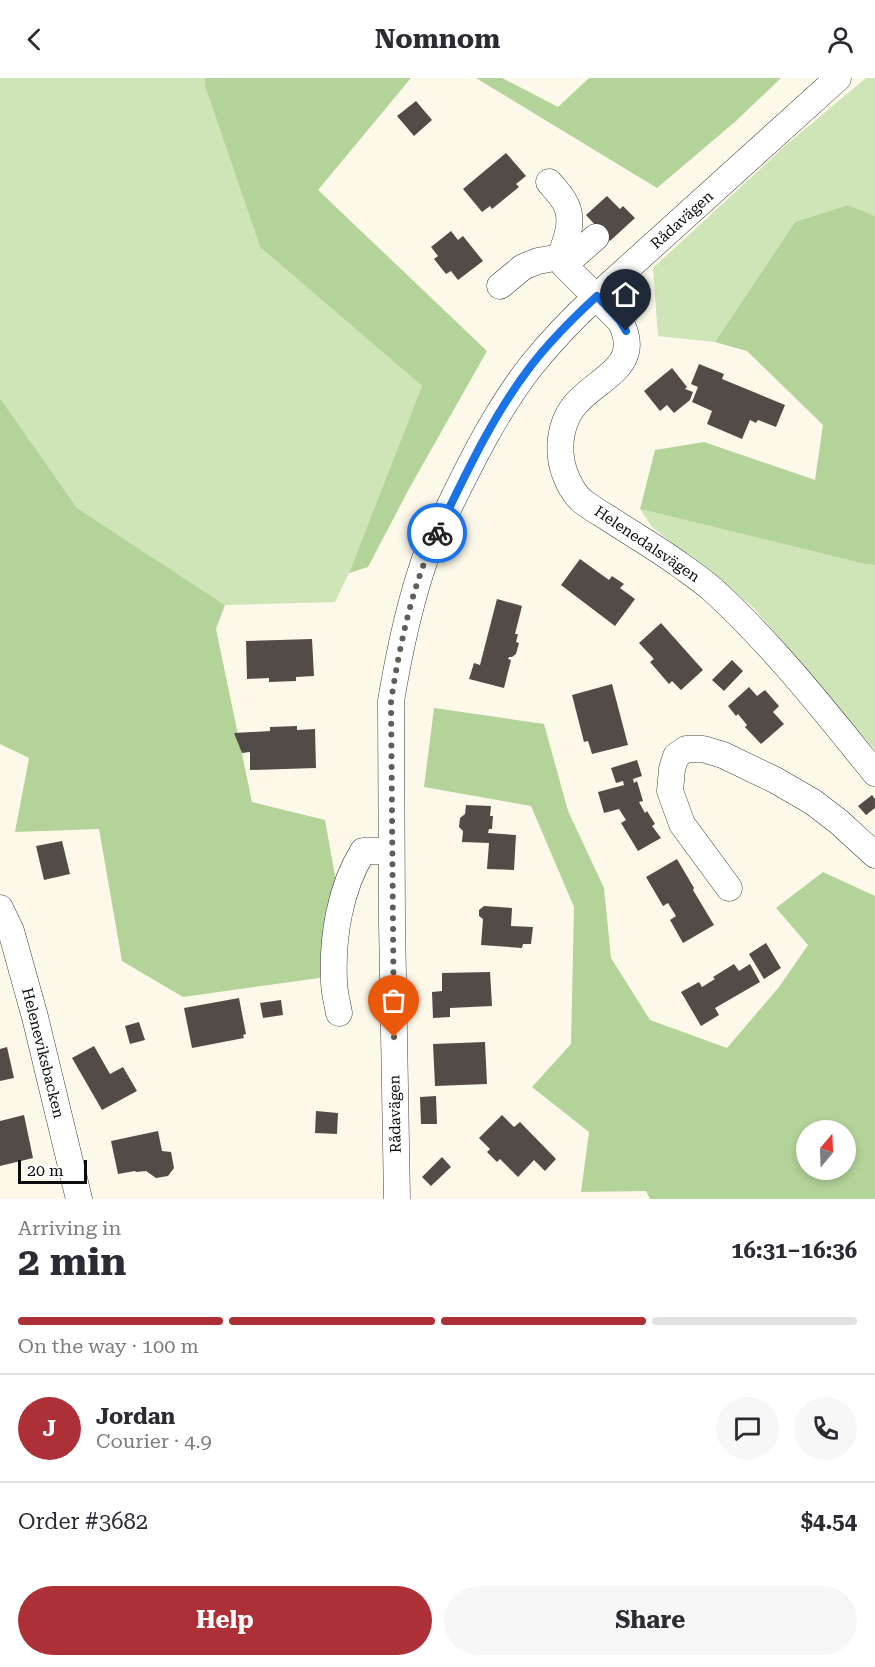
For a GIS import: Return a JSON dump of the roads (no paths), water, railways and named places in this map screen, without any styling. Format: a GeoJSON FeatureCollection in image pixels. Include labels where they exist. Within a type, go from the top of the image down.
{"type":"FeatureCollection","features":[{"type":"Feature","properties":{"kind":"street","name":"Rådavägen"},"geometry":{"type":"LineString","coordinates":[[397,1199],[391,851],[391,701],[404,634],[426,555],[474,457],[510,396],[548,345],[597,296],[838,78]]}},
{"type":"Feature","properties":{"kind":"street"},"geometry":{"type":"LineString","coordinates":[[549,182],[565,201],[570,217],[562,261]]}},
{"type":"Feature","properties":{"kind":"street"},"geometry":{"type":"LineString","coordinates":[[500,286],[523,267],[538,261],[562,261],[596,237]]}},
{"type":"Feature","properties":{"kind":"street","name":"Helenedalsvägen"},"geometry":{"type":"LineString","coordinates":[[562,261],[620,321],[626,331],[628,343],[624,358],[612,373],[574,405],[564,422],[560,452],[570,488],[581,500],[663,553],[712,589],[805,687],[875,773]]}},
{"type":"Feature","properties":{"kind":"street"},"geometry":{"type":"LineString","coordinates":[[729,888],[682,824],[670,791],[676,756],[687,749],[703,749],[723,755],[775,780],[813,802],[875,855]]}},
{"type":"Feature","properties":{"kind":"street"},"geometry":{"type":"LineString","coordinates":[[339,1013],[334,983],[334,941],[344,898],[354,867],[363,851],[391,851]]}},
{"type":"Feature","properties":{"kind":"street","name":"Heleneviksbacken"},"geometry":{"type":"LineString","coordinates":[[0,908],[11,932],[35,1017],[79,1199]]}}]}
